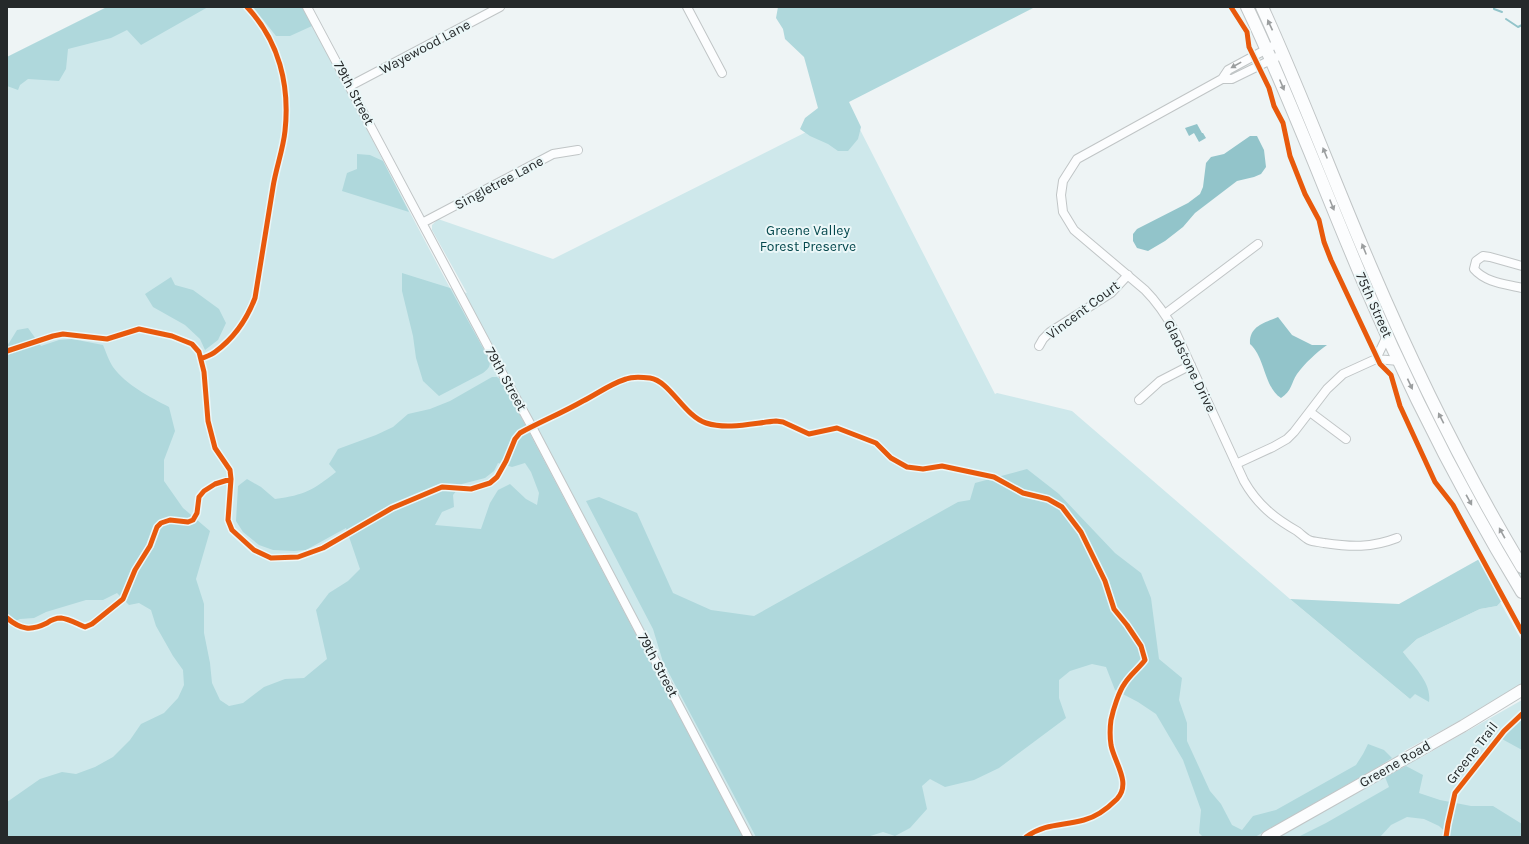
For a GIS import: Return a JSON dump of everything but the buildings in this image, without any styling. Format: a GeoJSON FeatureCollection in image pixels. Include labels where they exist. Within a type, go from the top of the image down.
{"type":"FeatureCollection","features":[{"type":"Feature","properties":{"kind":"main road","name":"75th Street"},"geometry":{"type":"LineString","coordinates":[[1247,7],[1269,54],[1349,248],[1399,361],[1457,477],[1522,592]]}},
{"type":"Feature","properties":{"kind":"main road","name":"75th Street"},"geometry":{"type":"LineString","coordinates":[[1262,7],[1281,49],[1369,263],[1405,344],[1464,463],[1522,567]]}},
{"type":"Feature","properties":{"kind":"street","name":"79th Street"},"geometry":{"type":"LineString","coordinates":[[307,7],[532,427],[748,837]]}},
{"type":"Feature","properties":{"kind":"street","name":"Wayewood Lane"},"geometry":{"type":"LineString","coordinates":[[350,86],[500,7]]}},
{"type":"Feature","properties":{"kind":"street"},"geometry":{"type":"LineString","coordinates":[[687,7],[722,73]]}},
{"type":"Feature","properties":{"kind":"street","name":"Gladstone Drive"},"geometry":{"type":"LineString","coordinates":[[1281,49],[1228,70],[1222,79],[1077,159],[1063,181],[1061,205],[1070,226],[1155,300],[1165,314],[1176,333],[1248,488],[1264,509],[1277,520],[1309,540],[1353,547],[1382,544],[1397,538]]}},
{"type":"Feature","properties":{"kind":"street","name":"Gladstone Drive"},"geometry":{"type":"LineString","coordinates":[[1222,79],[1232,79],[1269,54],[1281,49]]}},
{"type":"Feature","properties":{"kind":"street","name":"Singletree Lane"},"geometry":{"type":"LineString","coordinates":[[422,223],[553,154],[578,150]]}},
{"type":"Feature","properties":{"kind":"street"},"geometry":{"type":"LineString","coordinates":[[1165,314],[1258,244]]}},
{"type":"Feature","properties":{"kind":"street"},"geometry":{"type":"LineString","coordinates":[[1522,266],[1483,256],[1476,261],[1474,269],[1480,276],[1488,280],[1522,288]]}},
{"type":"Feature","properties":{"kind":"street","name":"Vincent Court"},"geometry":{"type":"LineString","coordinates":[[1039,346],[1050,332],[1111,293],[1128,275]]}},
{"type":"Feature","properties":{"kind":"street"},"geometry":{"type":"LineString","coordinates":[[1376,359],[1388,336]]}},
{"type":"Feature","properties":{"kind":"street"},"geometry":{"type":"LineString","coordinates":[[1236,464],[1273,447],[1286,439],[1310,412],[1327,389],[1342,374],[1376,359],[1399,361]]}},
{"type":"Feature","properties":{"kind":"street"},"geometry":{"type":"LineString","coordinates":[[1138,400],[1160,381],[1191,365]]}},
{"type":"Feature","properties":{"kind":"street"},"geometry":{"type":"LineString","coordinates":[[1310,412],[1346,439]]}},
{"type":"Feature","properties":{"kind":"street","name":"Greene Road"},"geometry":{"type":"LineString","coordinates":[[1267,837],[1456,730],[1522,690]]}},
{"type":"Feature","properties":{"kind":"green space","name":"Greene Valley Forest Preserve"},"geometry":{"type":"Polygon","coordinates":[[[107,7],[302,7],[450,288],[467,293],[432,230],[432,225],[438,219],[553,259],[850,110],[995,394],[997,393],[1072,411],[1290,599],[1410,699],[1423,679],[1403,652],[1417,639],[1480,609],[1497,606],[1500,602],[1522,641],[1522,684],[1494,702],[1404,751],[1420,758],[1522,700],[1522,837],[7,837],[7,57],[107,7]]]}},
{"type":"Feature","properties":{"kind":"green space"},"geometry":{"type":"Polygon","coordinates":[[[1315,149],[1504,545],[1522,575],[1522,578],[1490,528],[1434,423],[1384,315],[1315,149]]]}},
{"type":"Feature","properties":{"kind":"shaded area"},"geometry":{"type":"Polygon","coordinates":[[[107,7],[208,7],[141,45],[127,30],[111,38],[68,49],[66,69],[59,81],[28,79],[20,85],[18,90],[7,86],[7,57],[107,7]]]}},
{"type":"Feature","properties":{"kind":"shaded area"},"geometry":{"type":"Polygon","coordinates":[[[253,7],[302,7],[312,26],[290,36],[276,36],[253,7]]]}},
{"type":"Feature","properties":{"kind":"shaded area"},"geometry":{"type":"Polygon","coordinates":[[[778,7],[1035,7],[849,102],[861,127],[858,139],[848,151],[838,151],[800,129],[805,118],[818,108],[804,57],[785,39],[783,29],[776,18],[778,7]]]}},
{"type":"Feature","properties":{"kind":"shaded area"},"geometry":{"type":"Polygon","coordinates":[[[1197,124],[1206,138],[1199,142],[1194,133],[1189,136],[1185,128],[1197,124]]]}},
{"type":"Feature","properties":{"kind":"shaded area"},"geometry":{"type":"Polygon","coordinates":[[[1250,136],[1257,136],[1264,150],[1266,167],[1261,174],[1237,181],[1195,213],[1183,227],[1165,241],[1148,251],[1137,248],[1133,241],[1133,234],[1137,229],[1188,203],[1200,194],[1203,187],[1206,163],[1211,157],[1224,154],[1250,136]]]}},
{"type":"Feature","properties":{"kind":"shaded area"},"geometry":{"type":"Polygon","coordinates":[[[357,154],[370,155],[383,161],[409,212],[342,191],[347,173],[357,169],[357,154]]]}},
{"type":"Feature","properties":{"kind":"shaded area"},"geometry":{"type":"Polygon","coordinates":[[[402,273],[450,288],[489,359],[490,363],[487,370],[439,396],[423,381],[416,358],[413,336],[402,291],[402,273]]]}},
{"type":"Feature","properties":{"kind":"shaded area"},"geometry":{"type":"Polygon","coordinates":[[[171,277],[175,285],[193,290],[219,309],[226,323],[218,340],[205,350],[200,339],[185,325],[153,307],[145,294],[171,277]]]}},
{"type":"Feature","properties":{"kind":"shaded area"},"geometry":{"type":"Polygon","coordinates":[[[1278,317],[1292,335],[1312,345],[1327,345],[1297,374],[1289,390],[1281,398],[1271,387],[1259,356],[1250,344],[1252,333],[1258,326],[1278,317]]]}},
{"type":"Feature","properties":{"kind":"shaded area"},"geometry":{"type":"Polygon","coordinates":[[[28,328],[41,346],[59,340],[72,339],[103,345],[113,367],[118,373],[131,385],[169,407],[175,431],[164,460],[164,481],[183,508],[210,531],[196,579],[204,604],[204,633],[212,683],[220,700],[229,706],[243,703],[264,687],[285,679],[304,678],[327,659],[316,610],[329,593],[348,581],[360,569],[346,528],[306,550],[273,550],[259,545],[243,532],[236,521],[238,486],[247,479],[261,487],[275,499],[294,496],[308,491],[336,472],[329,464],[338,449],[393,427],[408,414],[430,409],[450,401],[492,377],[497,377],[502,381],[743,837],[7,837],[7,802],[40,779],[62,772],[76,774],[95,767],[113,757],[130,740],[141,724],[164,713],[178,698],[184,685],[183,670],[173,656],[156,626],[151,610],[139,603],[129,605],[117,593],[103,600],[86,600],[46,612],[34,618],[20,619],[7,625],[7,345],[17,330],[28,328]],[[498,463],[494,471],[485,478],[462,484],[453,495],[454,507],[442,512],[435,525],[481,529],[490,503],[498,490],[510,484],[526,499],[537,505],[539,493],[531,472],[525,463],[512,467],[498,463]]]}},
{"type":"Feature","properties":{"kind":"shaded area"},"geometry":{"type":"Polygon","coordinates":[[[1027,469],[1059,494],[1115,553],[1141,573],[1151,598],[1159,659],[1182,678],[1179,700],[1187,723],[1187,741],[1210,791],[1221,804],[1232,825],[1242,830],[1253,816],[1276,810],[1356,765],[1368,744],[1384,750],[1392,758],[1255,837],[1203,837],[1199,833],[1201,810],[1183,760],[1156,714],[1138,702],[1115,690],[1106,667],[1092,664],[1070,671],[1059,680],[1059,698],[1066,718],[999,768],[974,780],[945,787],[930,779],[922,786],[927,809],[910,828],[895,836],[883,832],[867,837],[756,837],[663,662],[653,629],[586,501],[599,497],[637,513],[673,593],[711,610],[754,616],[958,502],[970,500],[975,483],[1027,469]]]}},
{"type":"Feature","properties":{"kind":"shaded area"},"geometry":{"type":"Polygon","coordinates":[[[1483,557],[1505,597],[1497,606],[1480,609],[1417,639],[1403,652],[1417,669],[1425,682],[1428,688],[1429,702],[1415,694],[1410,699],[1290,599],[1399,604],[1483,557]]]}},
{"type":"Feature","properties":{"kind":"shaded area"},"geometry":{"type":"Polygon","coordinates":[[[1522,718],[1522,750],[1502,739],[1522,718]]]}},
{"type":"Feature","properties":{"kind":"shaded area"},"geometry":{"type":"Polygon","coordinates":[[[1406,766],[1423,775],[1419,793],[1440,800],[1471,806],[1493,806],[1522,824],[1522,837],[1451,837],[1439,826],[1424,819],[1407,817],[1391,825],[1380,837],[1298,837],[1326,823],[1389,787],[1385,777],[1406,766]]]}},
{"type":"Feature","properties":{"kind":"waterway"},"geometry":{"type":"LineString","coordinates":[[1494,7],[1494,9],[1502,12]]}},
{"type":"Feature","properties":{"kind":"waterway"},"geometry":{"type":"LineString","coordinates":[[1506,19],[1518,27],[1522,25]]}},
{"type":"Feature","properties":{"kind":"cycle path"},"geometry":{"type":"LineString","coordinates":[[201,359],[215,352],[228,341],[244,321],[255,298],[273,187],[285,131],[286,97],[280,64],[267,34],[247,7]]}},
{"type":"Feature","properties":{"kind":"cycle path"},"geometry":{"type":"LineString","coordinates":[[1231,7],[1247,32],[1249,47],[1269,88],[1274,106],[1283,123],[1290,156],[1305,194],[1319,220],[1324,242],[1331,260],[1380,364],[1391,375],[1400,406],[1435,482],[1453,505],[1522,632]]}},
{"type":"Feature","properties":{"kind":"cycle path"},"geometry":{"type":"LineString","coordinates":[[7,351],[63,334],[107,339],[139,329],[172,336],[192,344],[199,352],[204,372],[208,421],[215,448],[230,470],[231,479],[228,520],[232,530],[254,550],[271,558],[298,557],[323,548],[392,508],[442,487],[471,489],[490,483],[497,477],[506,461],[515,439],[520,433],[614,384],[635,377],[650,378],[664,385],[691,413],[706,423],[732,426],[776,421],[783,422],[809,434],[837,428],[876,443],[891,458],[907,467],[923,469],[942,466],[994,477],[1023,493],[1048,499],[1062,507],[1081,532],[1105,581],[1114,609],[1141,646],[1145,660],[1129,677],[1123,686],[1116,701],[1111,720],[1111,745],[1121,772],[1123,786],[1117,799],[1110,806],[1093,817],[1040,829],[1026,837]]}},
{"type":"Feature","properties":{"kind":"cycle path"},"geometry":{"type":"LineString","coordinates":[[7,618],[17,625],[26,628],[41,626],[59,618],[67,619],[85,627],[92,624],[123,599],[135,570],[150,546],[157,527],[161,523],[170,520],[188,522],[193,520],[197,513],[199,497],[204,491],[215,484],[231,479]]}},
{"type":"Feature","properties":{"kind":"cycle path","name":"Greene Trail"},"geometry":{"type":"LineString","coordinates":[[1446,837],[1455,793],[1504,731],[1522,714]]}}]}
